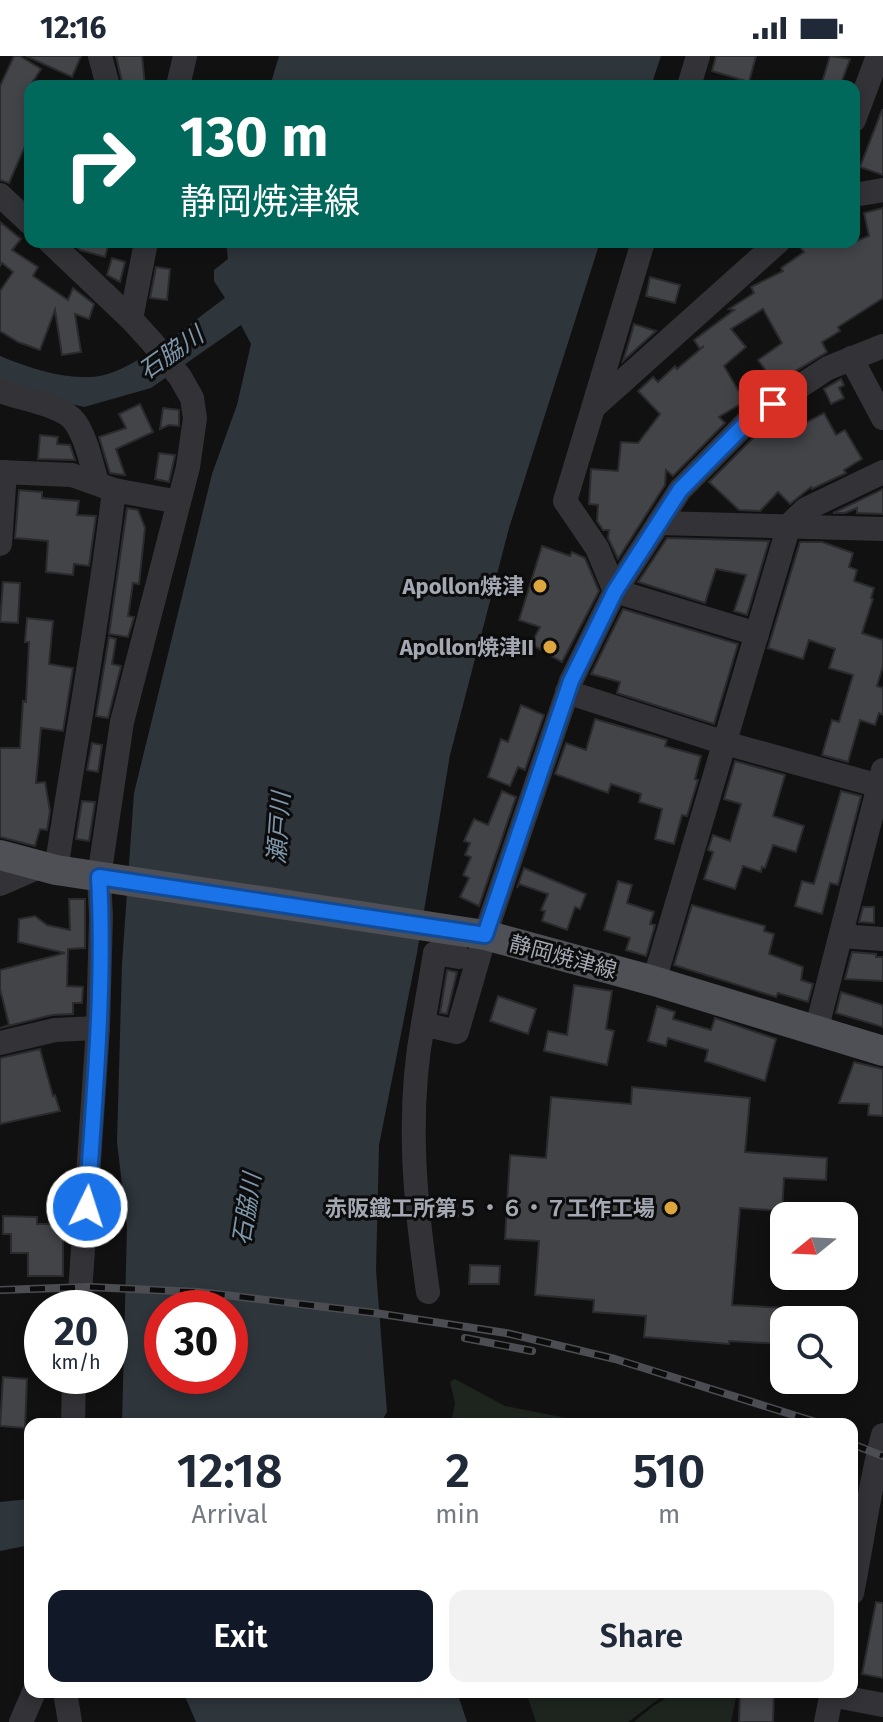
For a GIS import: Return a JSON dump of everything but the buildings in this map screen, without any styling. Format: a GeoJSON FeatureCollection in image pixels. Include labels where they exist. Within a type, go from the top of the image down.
{"type":"FeatureCollection","features":[{"type":"Feature","properties":{"kind":"main road","name":"静岡焼津線"},"geometry":{"type":"LineString","coordinates":[[0,855],[47,869],[471,941],[654,981],[883,1051]]}},
{"type":"Feature","properties":{"kind":"street"},"geometry":{"type":"LineString","coordinates":[[100,56],[106,80]]}},
{"type":"Feature","properties":{"kind":"street"},"geometry":{"type":"LineString","coordinates":[[179,80],[185,56]]}},
{"type":"Feature","properties":{"kind":"street"},"geometry":{"type":"LineString","coordinates":[[691,80],[698,56]]}},
{"type":"Feature","properties":{"kind":"street"},"geometry":{"type":"LineString","coordinates":[[860,104],[878,56]]}},
{"type":"Feature","properties":{"kind":"street"},"geometry":{"type":"LineString","coordinates":[[860,194],[883,190]]}},
{"type":"Feature","properties":{"kind":"street"},"geometry":{"type":"LineString","coordinates":[[0,195],[24,217]]}},
{"type":"Feature","properties":{"kind":"street"},"geometry":{"type":"LineString","coordinates":[[131,319],[145,248]]}},
{"type":"Feature","properties":{"kind":"street"},"geometry":{"type":"LineString","coordinates":[[615,591],[597,548],[565,501],[641,248]]}},
{"type":"Feature","properties":{"kind":"street"},"geometry":{"type":"LineString","coordinates":[[593,408],[771,248]]}},
{"type":"Feature","properties":{"kind":"street"},"geometry":{"type":"LineString","coordinates":[[77,253],[180,377],[192,398],[195,418],[188,467],[122,722],[101,917],[98,1028],[80,1290]]}},
{"type":"Feature","properties":{"kind":"street"},"geometry":{"type":"LineString","coordinates":[[423,1024],[457,1032],[471,941],[567,692],[615,591],[680,490],[750,419],[828,368],[883,346]]}},
{"type":"Feature","properties":{"kind":"street"},"geometry":{"type":"LineString","coordinates":[[851,358],[883,418]]}},
{"type":"Feature","properties":{"kind":"street"},"geometry":{"type":"LineString","coordinates":[[0,391],[60,410],[74,420],[106,486],[104,577],[47,869],[0,884]]}},
{"type":"Feature","properties":{"kind":"street"},"geometry":{"type":"LineString","coordinates":[[0,544],[2,472],[72,475],[179,502]]}},
{"type":"Feature","properties":{"kind":"street"},"geometry":{"type":"LineString","coordinates":[[654,981],[789,525],[806,509],[883,472]]}},
{"type":"Feature","properties":{"kind":"street"},"geometry":{"type":"LineString","coordinates":[[659,523],[883,529]]}},
{"type":"Feature","properties":{"kind":"street"},"geometry":{"type":"LineString","coordinates":[[615,591],[757,634]]}},
{"type":"Feature","properties":{"kind":"street"},"geometry":{"type":"LineString","coordinates":[[567,692],[725,743],[882,782],[816,1031]]}},
{"type":"Feature","properties":{"kind":"street"},"geometry":{"type":"LineString","coordinates":[[841,936],[883,939]]}},
{"type":"Feature","properties":{"kind":"street"},"geometry":{"type":"LineString","coordinates":[[428,1292],[416,1211],[412,1142],[415,1066],[435,953],[471,941]]}},
{"type":"Feature","properties":{"kind":"street"},"geometry":{"type":"LineString","coordinates":[[0,1043],[55,1030],[98,1028]]}},
{"type":"Feature","properties":{"kind":"street"},"geometry":{"type":"LineString","coordinates":[[73,1418],[74,1394]]}},
{"type":"Feature","properties":{"kind":"street"},"geometry":{"type":"LineString","coordinates":[[858,1563],[871,1499],[877,1488],[883,1435]]}},
{"type":"Feature","properties":{"kind":"street"},"geometry":{"type":"LineString","coordinates":[[21,1722],[31,1698]]}},
{"type":"Feature","properties":{"kind":"street"},"geometry":{"type":"LineString","coordinates":[[66,1698],[70,1722]]}},
{"type":"Feature","properties":{"kind":"street"},"geometry":{"type":"LineString","coordinates":[[826,1722],[831,1698]]}},
{"type":"Feature","properties":{"kind":"street"},"geometry":{"type":"LineString","coordinates":[[853,1698],[883,1705]]}},
{"type":"Feature","properties":{"kind":"shaded area"},"geometry":{"type":"Polygon","coordinates":[[[455,1379],[505,1406],[566,1418],[452,1418],[455,1403],[450,1382],[455,1379]]]}},
{"type":"Feature","properties":{"kind":"shaded area"},"geometry":{"type":"Polygon","coordinates":[[[528,1698],[660,1698],[628,1722],[536,1722],[528,1698]]]}},
{"type":"Feature","properties":{"kind":"shaded area"},"geometry":{"type":"Polygon","coordinates":[[[666,1698],[736,1698],[731,1722],[634,1722],[666,1698]]]}},
{"type":"Feature","properties":{"kind":"water"},"geometry":{"type":"Polygon","coordinates":[[[279,56],[661,56],[653,80],[272,80],[279,56]]]}},
{"type":"Feature","properties":{"kind":"water"},"geometry":{"type":"Polygon","coordinates":[[[227,248],[598,248],[509,528],[450,755],[417,953],[379,1145],[376,1270],[387,1412],[384,1418],[122,1418],[123,1394],[128,1394],[127,1227],[117,1142],[122,964],[134,793],[212,474],[237,405],[251,344],[241,325],[151,388],[84,407],[35,395],[0,382],[0,356],[67,376],[106,375],[160,346],[225,298],[214,281],[214,270],[228,259],[227,248]]]}},
{"type":"Feature","properties":{"kind":"water"},"geometry":{"type":"Polygon","coordinates":[[[24,1500],[24,1546],[0,1551],[0,1502],[24,1500]]]}},
{"type":"Feature","properties":{"kind":"water"},"geometry":{"type":"Polygon","coordinates":[[[186,1698],[459,1698],[467,1722],[196,1722],[186,1698]]]}},
{"type":"Feature","properties":{"kind":"railway"},"geometry":{"type":"LineString","coordinates":[[0,1290],[89,1287],[199,1292],[375,1313],[506,1333],[615,1359],[803,1418]]}},
{"type":"Feature","properties":{"kind":"railway"},"geometry":{"type":"LineString","coordinates":[[465,1338],[532,1351]]}},
{"type":"Feature","properties":{"kind":"railway"},"geometry":{"type":"LineString","coordinates":[[858,1446],[883,1456]]}},
{"type":"Feature","properties":{"kind":"place","name":"Apollon焼津"},"geometry":{"type":"Point","coordinates":[540,586]}},
{"type":"Feature","properties":{"kind":"place","name":"Apollon焼津II"},"geometry":{"type":"Point","coordinates":[550,647]}},
{"type":"Feature","properties":{"kind":"place","name":"赤阪鐵工所第５・６・７工作工場"},"geometry":{"type":"Point","coordinates":[671,1208]}},
{"type":"Feature","properties":{"kind":"route"},"geometry":{"type":"LineString","coordinates":[[87,1207],[98,1028],[99,877],[485,935],[571,681],[615,591],[680,490],[750,419],[773,404]]}},
{"type":"Feature","properties":{"kind":"water label","name":"石脇川"},"geometry":{"type":"Point","coordinates":[171,353]}},
{"type":"Feature","properties":{"kind":"water label","name":"瀬戸川"},"geometry":{"type":"Point","coordinates":[279,828]}},
{"type":"Feature","properties":{"kind":"water label","name":"石脇川"},"geometry":{"type":"Point","coordinates":[247,1209]}}]}
